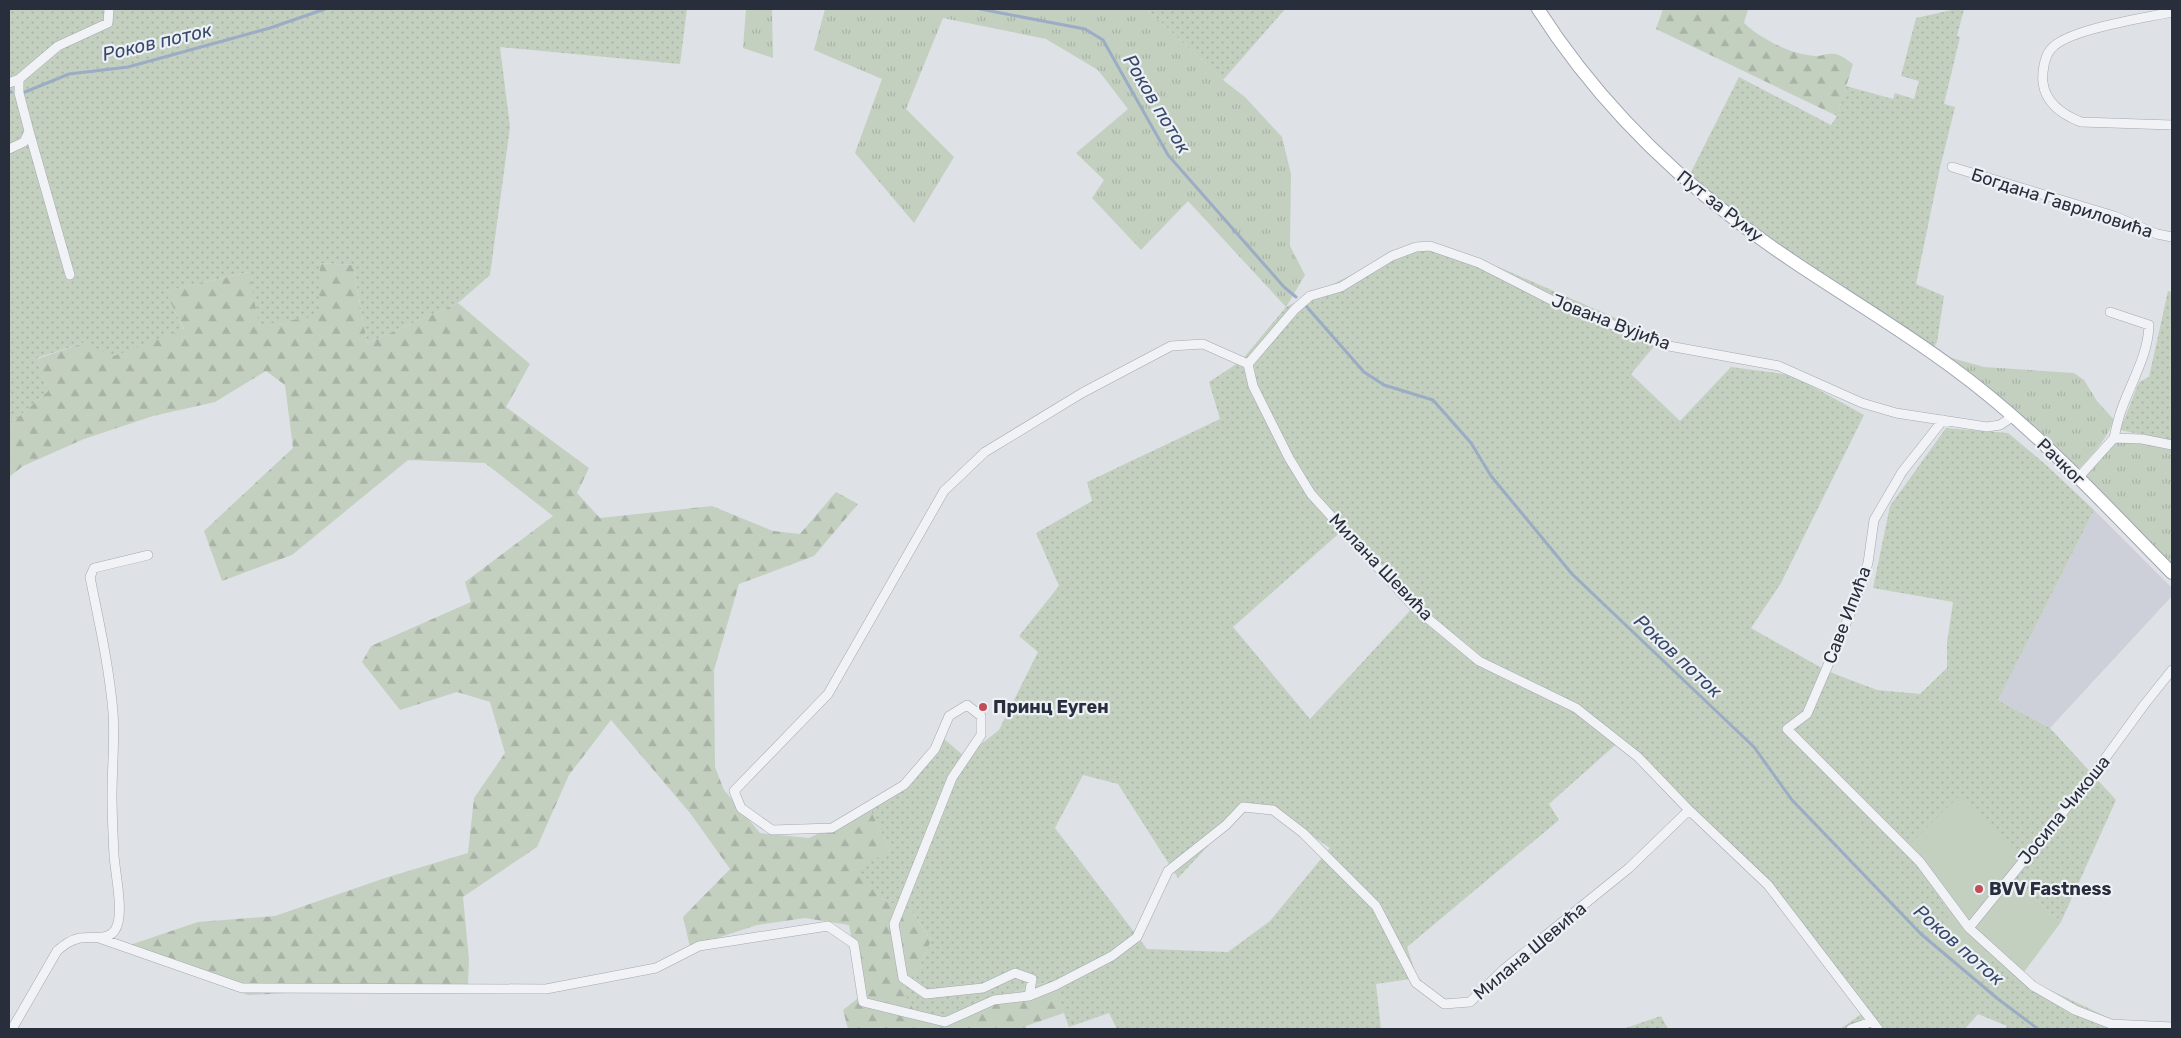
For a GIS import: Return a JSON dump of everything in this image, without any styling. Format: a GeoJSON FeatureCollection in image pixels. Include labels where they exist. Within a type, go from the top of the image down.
{"type":"FeatureCollection","features":[{"type":"Feature","properties":{"kind":"main road","name":"Пут за Руму"},"geometry":{"type":"LineString","coordinates":[[1538,9],[1602,95],[1632,130],[1672,168],[1734,220],[1942,360]]}},
{"type":"Feature","properties":{"kind":"main road","name":"Рачког"},"geometry":{"type":"LineString","coordinates":[[1942,360],[2012,417],[2078,478],[2172,573]]}},
{"type":"Feature","properties":{"kind":"street"},"geometry":{"type":"LineString","coordinates":[[9,83],[19,79],[58,46],[108,22],[109,9]]}},
{"type":"Feature","properties":{"kind":"street"},"geometry":{"type":"LineString","coordinates":[[2172,12],[2085,32],[2056,44],[2047,56],[2043,76],[2045,92],[2050,102],[2068,117],[2081,122],[2172,125]]}},
{"type":"Feature","properties":{"kind":"street"},"geometry":{"type":"LineString","coordinates":[[19,79],[19,93],[70,275]]}},
{"type":"Feature","properties":{"kind":"street"},"geometry":{"type":"LineString","coordinates":[[9,149],[24,142],[29,131]]}},
{"type":"Feature","properties":{"kind":"street","name":"Богдана Гавриловића"},"geometry":{"type":"LineString","coordinates":[[1952,167],[2114,216],[2157,234],[2172,237]]}},
{"type":"Feature","properties":{"kind":"street","name":"Јована Вујића"},"geometry":{"type":"LineString","coordinates":[[1248,364],[1295,309],[1310,296],[1341,287],[1392,256],[1416,247],[1430,246],[1479,262],[1563,306],[1669,346],[1779,366],[1862,403],[1896,413],[1987,427],[2000,425],[2012,417]]}},
{"type":"Feature","properties":{"kind":"street"},"geometry":{"type":"LineString","coordinates":[[2078,478],[2114,438],[2121,411],[2138,374],[2149,333],[2149,324],[2110,312]]}},
{"type":"Feature","properties":{"kind":"street"},"geometry":{"type":"LineString","coordinates":[[1029,996],[1032,979],[1015,973],[983,988],[926,994],[903,978],[894,924],[952,778],[981,735],[981,716],[967,705],[949,716],[935,749],[904,785],[832,828],[772,830],[741,808],[734,791],[828,694],[944,491],[986,452],[1082,393],[1171,346],[1203,344],[1248,364]]}},
{"type":"Feature","properties":{"kind":"street","name":"Милана Шевића"},"geometry":{"type":"LineString","coordinates":[[1248,364],[1253,386],[1289,458],[1311,494],[1414,607],[1479,661],[1576,708],[1638,757],[1689,810],[1768,885],[1878,1029]]}},
{"type":"Feature","properties":{"kind":"street","name":"Саве Ипића"},"geometry":{"type":"LineString","coordinates":[[1943,420],[1902,472],[1874,520],[1868,563],[1853,607],[1807,714],[1787,730],[1920,862],[1969,928]]}},
{"type":"Feature","properties":{"kind":"street"},"geometry":{"type":"LineString","coordinates":[[2114,438],[2142,439],[2172,445]]}},
{"type":"Feature","properties":{"kind":"street"},"geometry":{"type":"LineString","coordinates":[[12,1029],[57,951],[68,942],[80,938],[109,936],[116,930],[119,904],[112,813],[113,712],[107,665],[90,577],[94,568],[148,555]]}},
{"type":"Feature","properties":{"kind":"street","name":"Јосипа Чикоша"},"geometry":{"type":"LineString","coordinates":[[1969,928],[2093,776],[2144,705],[2172,670]]}},
{"type":"Feature","properties":{"kind":"street","name":"Милана Шевића"},"geometry":{"type":"LineString","coordinates":[[100,938],[242,988],[546,990],[656,968],[699,946],[828,926],[854,944],[863,1002],[945,1022],[994,1000],[1029,996],[1112,956],[1137,937],[1168,871],[1226,825],[1243,808],[1273,810],[1303,833],[1376,906],[1416,983],[1444,1004],[1470,1002],[1503,970],[1629,868],[1689,810]]}},
{"type":"Feature","properties":{"kind":"street"},"geometry":{"type":"LineString","coordinates":[[1969,928],[2033,986],[2074,1010],[2111,1024],[2172,1027]]}},
{"type":"Feature","properties":{"kind":"street"},"geometry":{"type":"LineString","coordinates":[[1851,1029],[1871,1022]]}},
{"type":"Feature","properties":{"kind":"shaded area"},"geometry":{"type":"Polygon","coordinates":[[[2094,510],[2172,588],[2172,596],[2050,728],[1998,700],[2094,510]]]}},
{"type":"Feature","properties":{"kind":"green space"},"geometry":{"type":"Polygon","coordinates":[[[9,9],[687,9],[680,64],[500,47],[510,127],[490,275],[458,303],[367,343],[353,265],[320,263],[319,316],[259,325],[249,272],[165,291],[184,330],[111,357],[86,342],[37,358],[48,391],[9,425],[9,9]]]}},
{"type":"Feature","properties":{"kind":"green space"},"geometry":{"type":"Polygon","coordinates":[[[746,9],[772,9],[773,58],[743,48],[746,9]]]}},
{"type":"Feature","properties":{"kind":"green space"},"geometry":{"type":"Polygon","coordinates":[[[825,9],[1147,9],[1223,80],[1245,97],[1282,137],[1291,174],[1290,246],[1305,275],[1286,307],[1188,201],[1141,250],[1092,198],[1104,180],[1076,153],[1128,109],[1098,70],[1046,39],[943,18],[906,109],[954,157],[914,223],[855,153],[882,79],[814,50],[825,9]]]}},
{"type":"Feature","properties":{"kind":"green space"},"geometry":{"type":"Polygon","coordinates":[[[1147,9],[1285,9],[1223,80],[1147,9]]]}},
{"type":"Feature","properties":{"kind":"green space"},"geometry":{"type":"Polygon","coordinates":[[[1663,9],[1748,9],[1744,23],[1778,46],[1808,55],[1836,54],[1845,58],[1853,64],[1837,116],[1656,29],[1663,9]]]}},
{"type":"Feature","properties":{"kind":"green space"},"geometry":{"type":"Polygon","coordinates":[[[1964,9],[1957,36],[1960,37],[1944,104],[1955,107],[1939,172],[1916,284],[1944,296],[1937,342],[1933,349],[1773,242],[1688,178],[1739,77],[1831,125],[1837,116],[1846,86],[1893,99],[1895,93],[1914,99],[1919,81],[1901,76],[1916,18],[1964,9]]]}},
{"type":"Feature","properties":{"kind":"green space"},"geometry":{"type":"Polygon","coordinates":[[[1432,246],[1501,268],[1661,338],[1631,374],[1680,421],[1731,367],[1792,375],[1864,415],[1781,583],[1751,628],[1827,671],[1877,690],[1920,694],[1947,668],[1947,643],[1953,602],[1873,588],[1890,506],[1946,428],[2008,433],[2045,464],[2094,510],[1998,700],[2050,728],[2116,800],[2061,922],[2013,878],[1941,900],[1952,913],[1975,984],[1997,954],[2021,976],[2132,1029],[2005,1029],[2007,1026],[1978,1014],[1965,1029],[1840,1029],[1863,1013],[1772,885],[1622,739],[1549,804],[1559,820],[1407,947],[1417,978],[1376,984],[1381,1029],[1117,1029],[1109,1013],[1069,1027],[1052,980],[920,1022],[903,990],[914,978],[931,941],[912,911],[880,898],[857,870],[890,850],[870,809],[912,779],[943,738],[965,757],[999,730],[1038,652],[1019,636],[1059,586],[1036,533],[1092,501],[1087,482],[1220,419],[1209,382],[1241,361],[1286,307],[1378,262],[1432,246]],[[1344,529],[1233,627],[1310,719],[1418,602],[1344,529]],[[1083,775],[1055,828],[1147,949],[1228,952],[1270,921],[1330,848],[1269,806],[1247,804],[1178,878],[1118,784],[1083,775]]]}},
{"type":"Feature","properties":{"kind":"green space"},"geometry":{"type":"Polygon","coordinates":[[[320,263],[353,265],[367,343],[458,303],[530,364],[506,407],[589,468],[577,493],[600,518],[712,506],[773,531],[800,534],[836,492],[858,504],[814,556],[739,584],[714,670],[715,767],[724,790],[760,833],[809,838],[870,809],[890,850],[858,870],[880,898],[912,911],[931,941],[914,978],[903,990],[968,1007],[1053,980],[1064,1013],[1026,1026],[1026,1029],[848,1029],[843,1010],[862,995],[849,925],[805,918],[757,925],[690,947],[683,917],[730,869],[690,813],[611,720],[569,775],[537,847],[463,897],[469,960],[468,984],[248,995],[118,949],[198,922],[275,916],[385,878],[468,853],[474,798],[505,753],[490,702],[457,692],[400,710],[362,662],[371,646],[471,602],[465,582],[553,516],[485,463],[408,460],[292,555],[222,581],[204,531],[293,448],[285,385],[266,371],[215,402],[153,416],[84,439],[23,466],[9,477],[9,425],[48,391],[37,359],[86,342],[184,329],[164,291],[250,272],[259,324],[320,263]]]}},
{"type":"Feature","properties":{"kind":"green space"},"geometry":{"type":"Polygon","coordinates":[[[2168,291],[2172,292],[2172,441],[2120,430],[2139,382],[2149,377],[2168,291]]]}},
{"type":"Feature","properties":{"kind":"green space"},"geometry":{"type":"Polygon","coordinates":[[[1941,355],[1984,367],[2074,373],[2084,380],[2097,401],[2114,420],[2111,428],[2093,454],[2076,472],[1941,355]]]}},
{"type":"Feature","properties":{"kind":"green space"},"geometry":{"type":"Polygon","coordinates":[[[2117,437],[2172,449],[2172,565],[2084,479],[2117,437]]]}},
{"type":"Feature","properties":{"kind":"green space","name":"BVV Fastness"},"geometry":{"type":"Polygon","coordinates":[[[1958,797],[2026,860],[2013,878],[2061,922],[2021,976],[1997,954],[1975,984],[1927,940],[1952,913],[1906,848],[1958,797]]]}},
{"type":"Feature","properties":{"kind":"green space"},"geometry":{"type":"Polygon","coordinates":[[[1661,1016],[1668,1029],[1623,1029],[1661,1016]]]}},
{"type":"Feature","properties":{"kind":"waterway","name":"Роков поток"},"geometry":{"type":"LineString","coordinates":[[25,92],[69,74],[128,67],[270,28],[325,9]]}},
{"type":"Feature","properties":{"kind":"waterway","name":"Роков поток"},"geometry":{"type":"LineString","coordinates":[[980,9],[1085,29],[1103,40],[1168,155],[1284,287],[1296,297]]}},
{"type":"Feature","properties":{"kind":"waterway","name":"Роков поток"},"geometry":{"type":"LineString","coordinates":[[1306,306],[1364,372],[1384,385],[1433,400],[1471,443],[1491,476],[1572,574],[1754,747],[1792,800],[1921,934],[1998,999],[2038,1029]]}},
{"type":"Feature","properties":{"kind":"place","name":"Принц Еуген"},"geometry":{"type":"Point","coordinates":[983,707]}},
{"type":"Feature","properties":{"kind":"place","name":"BVV Fastness"},"geometry":{"type":"Point","coordinates":[1979,889]}}]}
